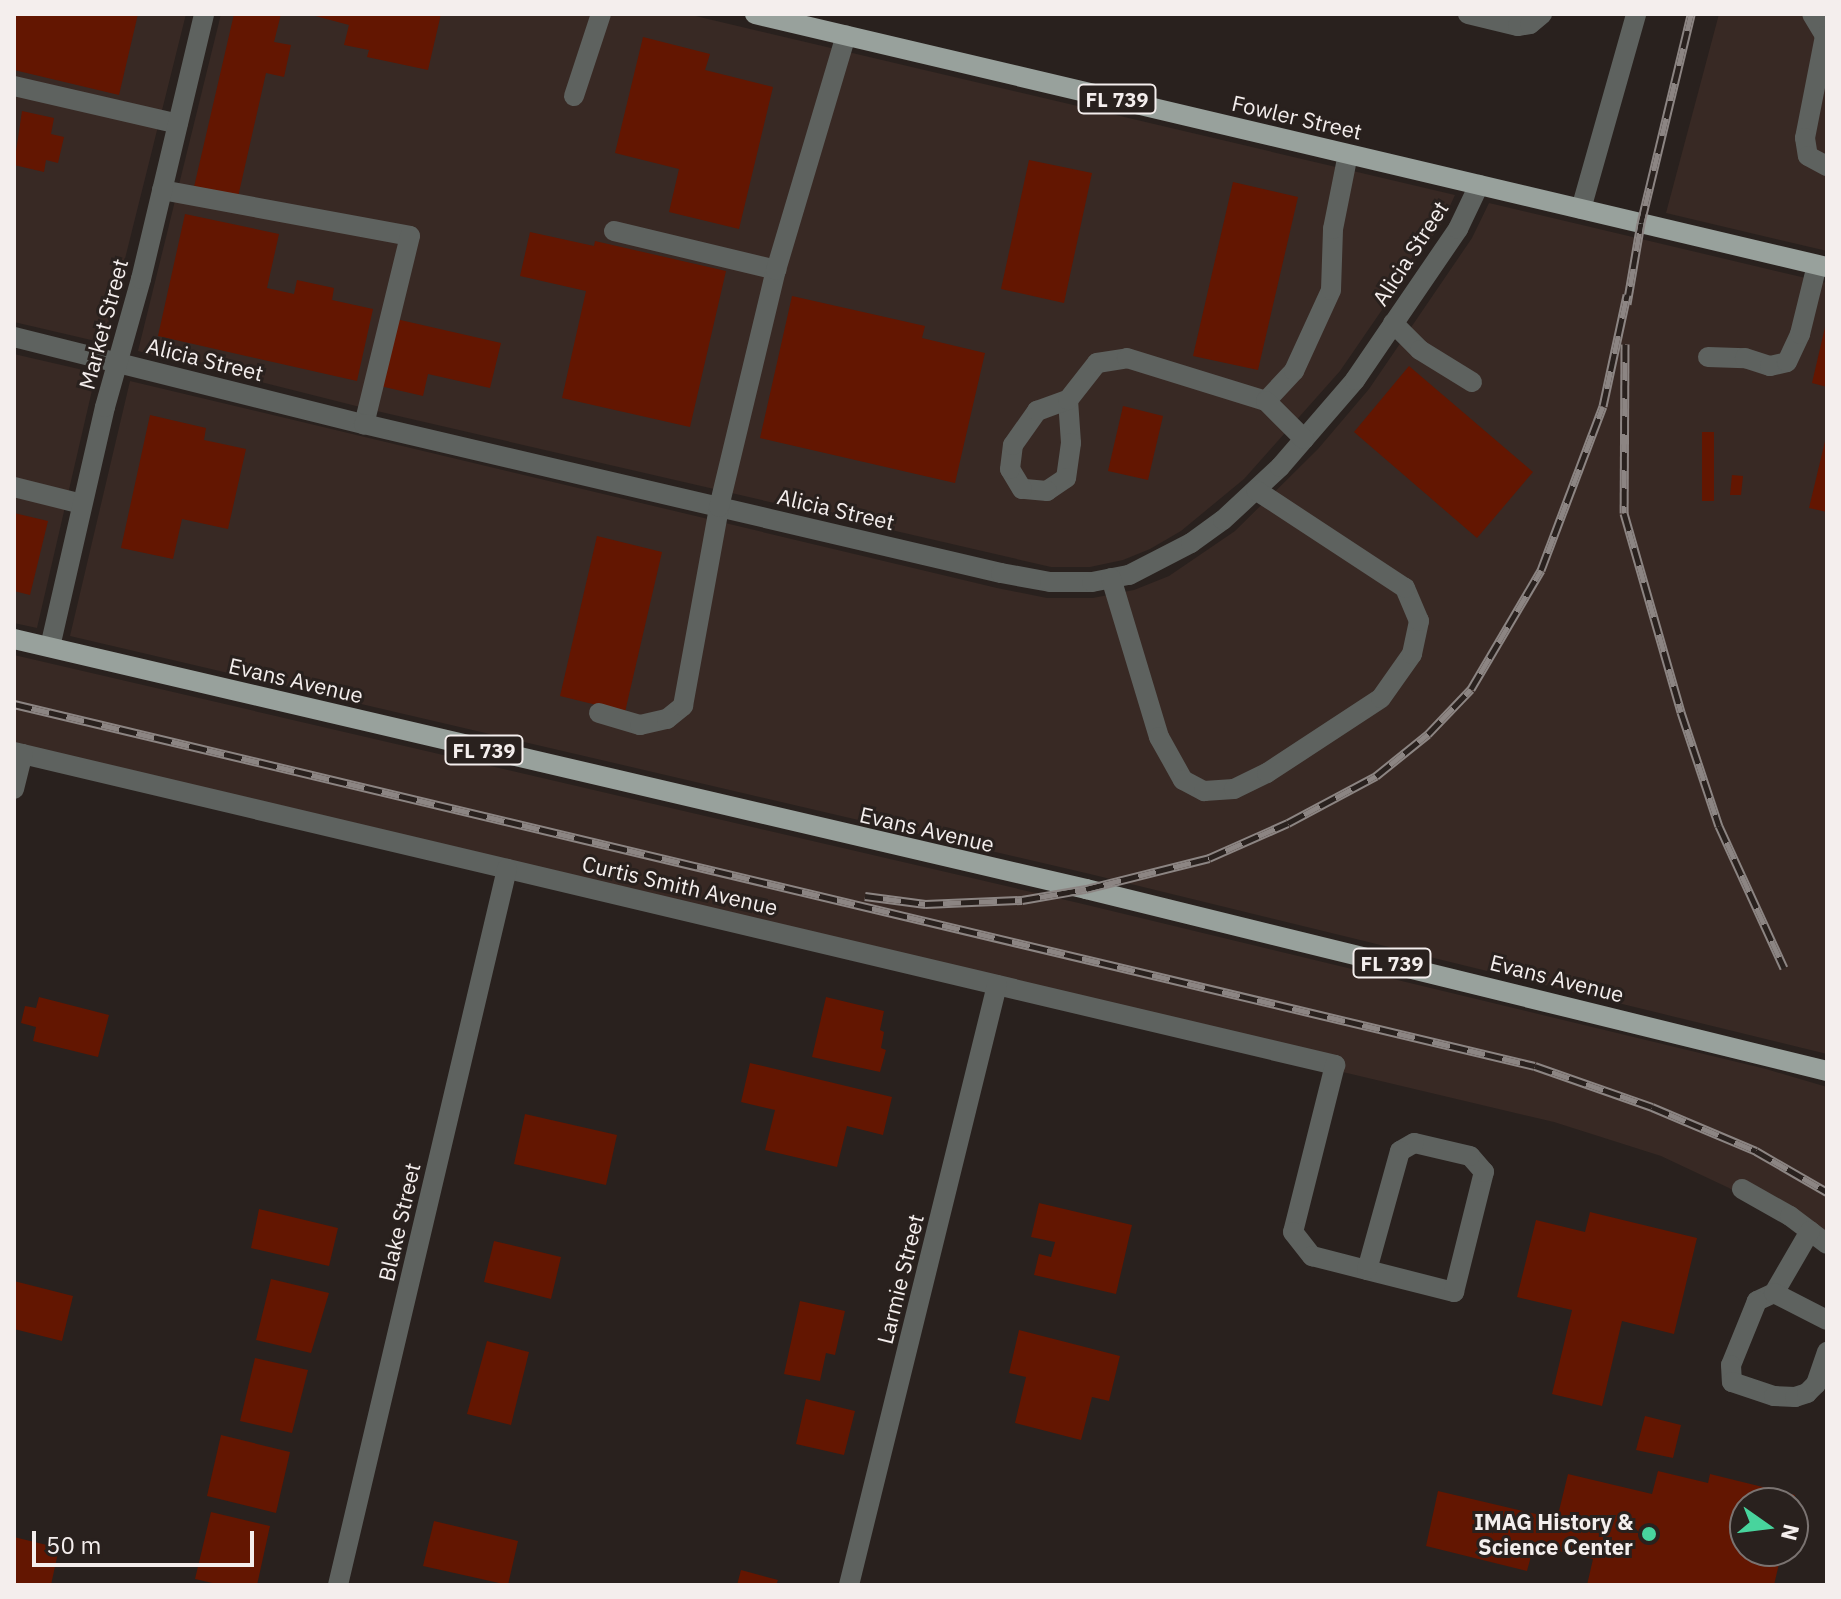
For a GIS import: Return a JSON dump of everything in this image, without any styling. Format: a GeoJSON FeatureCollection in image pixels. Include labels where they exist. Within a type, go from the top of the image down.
{"type":"FeatureCollection","features":[{"type":"Feature","properties":{"kind":"main road","name":"Fowler Street"},"geometry":{"type":"LineString","coordinates":[[755,14],[1822,266]]}},
{"type":"Feature","properties":{"kind":"main road","name":"Evans Avenue"},"geometry":{"type":"LineString","coordinates":[[14,639],[1086,889],[1770,1054],[1827,1071]]}},
{"type":"Feature","properties":{"kind":"street","name":"Market Street"},"geometry":{"type":"LineString","coordinates":[[50,647],[82,504],[204,14]]}},
{"type":"Feature","properties":{"kind":"street"},"geometry":{"type":"LineString","coordinates":[[574,96],[601,14]]}},
{"type":"Feature","properties":{"kind":"street"},"geometry":{"type":"LineString","coordinates":[[1468,14],[1518,26],[1530,24],[1542,14]]}},
{"type":"Feature","properties":{"kind":"street"},"geometry":{"type":"LineString","coordinates":[[1581,209],[1636,14]]}},
{"type":"Feature","properties":{"kind":"street"},"geometry":{"type":"LineString","coordinates":[[1812,14],[1825,36],[1805,138],[1808,156],[1827,166]]}},
{"type":"Feature","properties":{"kind":"street"},"geometry":{"type":"LineString","coordinates":[[599,713],[640,725],[667,719],[683,706],[719,507],[776,270],[846,35]]}},
{"type":"Feature","properties":{"kind":"street"},"geometry":{"type":"LineString","coordinates":[[14,86],[178,124]]}},
{"type":"Feature","properties":{"kind":"street"},"geometry":{"type":"LineString","coordinates":[[1266,401],[1294,371],[1331,290],[1333,229],[1348,154]]}},
{"type":"Feature","properties":{"kind":"street","name":"Alicia Street"},"geometry":{"type":"LineString","coordinates":[[14,337],[364,424],[1025,578],[1050,582],[1111,578],[1159,562],[1191,543],[1256,490],[1304,439],[1355,380],[1458,229],[1479,185]]}},
{"type":"Feature","properties":{"kind":"street"},"geometry":{"type":"LineString","coordinates":[[162,190],[410,236],[364,424]]}},
{"type":"Feature","properties":{"kind":"street"},"geometry":{"type":"LineString","coordinates":[[614,231],[776,270]]}},
{"type":"Feature","properties":{"kind":"street"},"geometry":{"type":"LineString","coordinates":[[1708,357],[1745,358],[1770,366],[1787,362],[1800,334],[1822,266]]}},
{"type":"Feature","properties":{"kind":"street"},"geometry":{"type":"LineString","coordinates":[[1393,323],[1420,350],[1472,382]]}},
{"type":"Feature","properties":{"kind":"street"},"geometry":{"type":"LineString","coordinates":[[1068,400],[1097,363],[1127,358],[1266,401],[1304,439]]}},
{"type":"Feature","properties":{"kind":"street"},"geometry":{"type":"LineString","coordinates":[[14,487],[82,504]]}},
{"type":"Feature","properties":{"kind":"street"},"geometry":{"type":"LineString","coordinates":[[1111,578],[1159,737],[1183,780],[1204,791],[1234,789],[1267,773],[1381,698],[1412,654],[1419,621],[1405,588],[1256,490]]}},
{"type":"Feature","properties":{"kind":"street"},"geometry":{"type":"LineString","coordinates":[[14,789],[18,753]]}},
{"type":"Feature","properties":{"kind":"street","name":"Curtis Smith Avenue"},"geometry":{"type":"LineString","coordinates":[[18,753],[1335,1065],[1293,1232],[1312,1256],[1367,1270]]}},
{"type":"Feature","properties":{"kind":"street","name":"Blake Street"},"geometry":{"type":"LineString","coordinates":[[338,1585],[507,869]]}},
{"type":"Feature","properties":{"kind":"street","name":"Larmie Street"},"geometry":{"type":"LineString","coordinates":[[849,1585],[997,985]]}},
{"type":"Feature","properties":{"kind":"street"},"geometry":{"type":"LineString","coordinates":[[1414,1143],[1470,1156],[1484,1172],[1454,1292],[1367,1270],[1400,1151],[1414,1143]]}},
{"type":"Feature","properties":{"kind":"street"},"geometry":{"type":"LineString","coordinates":[[1742,1189],[1827,1244]]}},
{"type":"Feature","properties":{"kind":"street"},"geometry":{"type":"LineString","coordinates":[[1810,1231],[1774,1293],[1757,1301],[1731,1365],[1732,1382],[1774,1396],[1795,1397],[1807,1393],[1816,1384],[1827,1352]]}},
{"type":"Feature","properties":{"kind":"street"},"geometry":{"type":"LineString","coordinates":[[1774,1293],[1827,1320]]}},
{"type":"Feature","properties":{"kind":"shaded area"},"geometry":{"type":"Polygon","coordinates":[[[14,14],[186,14],[104,343],[14,322],[14,14]]]}},
{"type":"Feature","properties":{"kind":"shaded area"},"geometry":{"type":"Polygon","coordinates":[[[221,14],[687,14],[1455,195],[1443,221],[1340,371],[1244,479],[1181,531],[1150,549],[1123,560],[1090,567],[1051,567],[368,409],[138,351],[221,14]]]}},
{"type":"Feature","properties":{"kind":"shaded area"},"geometry":{"type":"Polygon","coordinates":[[[1719,14],[1827,14],[1827,251],[1666,213],[1719,14]]]}},
{"type":"Feature","properties":{"kind":"shaded area"},"geometry":{"type":"Polygon","coordinates":[[[1489,203],[1827,283],[1827,1054],[1090,874],[70,636],[130,381],[997,588],[1047,598],[1093,598],[1134,590],[1169,576],[1235,531],[1318,449],[1369,389],[1472,238],[1489,203]]]}},
{"type":"Feature","properties":{"kind":"shaded area"},"geometry":{"type":"Polygon","coordinates":[[[14,354],[96,373],[37,628],[14,623],[14,354]]]}},
{"type":"Feature","properties":{"kind":"shaded area"},"geometry":{"type":"Polygon","coordinates":[[[14,655],[1083,904],[1766,1069],[1827,1087],[1827,1247],[1729,1188],[1661,1156],[1554,1122],[14,758],[14,655]]]}},
{"type":"Feature","properties":{"kind":"building"},"geometry":{"type":"Polygon","coordinates":[[[14,14],[138,14],[119,95],[14,70],[14,14]]]}},
{"type":"Feature","properties":{"kind":"building"},"geometry":{"type":"Polygon","coordinates":[[[234,14],[281,14],[274,42],[291,45],[284,77],[266,73],[238,197],[194,187],[234,14]]]}},
{"type":"Feature","properties":{"kind":"building"},"geometry":{"type":"Polygon","coordinates":[[[308,14],[441,14],[428,70],[367,57],[369,50],[344,45],[349,25],[308,14]]]}},
{"type":"Feature","properties":{"kind":"building"},"geometry":{"type":"Polygon","coordinates":[[[643,37],[710,54],[705,70],[773,87],[739,229],[669,212],[679,169],[615,153],[643,37]]]}},
{"type":"Feature","properties":{"kind":"building"},"geometry":{"type":"Polygon","coordinates":[[[22,111],[54,118],[51,134],[64,137],[58,163],[46,160],[44,172],[14,165],[22,111]]]}},
{"type":"Feature","properties":{"kind":"building"},"geometry":{"type":"Polygon","coordinates":[[[1029,160],[1092,173],[1064,303],[1001,289],[1029,160]]]}},
{"type":"Feature","properties":{"kind":"building"},"geometry":{"type":"Polygon","coordinates":[[[1233,182],[1298,197],[1258,370],[1193,356],[1233,182]]]}},
{"type":"Feature","properties":{"kind":"building"},"geometry":{"type":"Polygon","coordinates":[[[185,214],[279,234],[267,288],[294,294],[297,280],[334,288],[332,300],[373,309],[357,381],[158,336],[185,214]]]}},
{"type":"Feature","properties":{"kind":"building"},"geometry":{"type":"Polygon","coordinates":[[[530,232],[594,246],[595,241],[726,271],[690,427],[562,398],[586,291],[520,276],[530,232]]]}},
{"type":"Feature","properties":{"kind":"building"},"geometry":{"type":"Polygon","coordinates":[[[792,296],[925,326],[922,338],[985,353],[955,483],[760,438],[792,296]]]}},
{"type":"Feature","properties":{"kind":"building"},"geometry":{"type":"Polygon","coordinates":[[[396,319],[501,343],[490,388],[428,374],[423,396],[380,386],[396,319]]]}},
{"type":"Feature","properties":{"kind":"building"},"geometry":{"type":"Polygon","coordinates":[[[1827,323],[1827,387],[1812,383],[1827,323]]]}},
{"type":"Feature","properties":{"kind":"building"},"geometry":{"type":"Polygon","coordinates":[[[1409,366],[1533,472],[1477,538],[1354,432],[1409,366]]]}},
{"type":"Feature","properties":{"kind":"building"},"geometry":{"type":"Polygon","coordinates":[[[1123,406],[1163,416],[1148,480],[1108,471],[1123,406]]]}},
{"type":"Feature","properties":{"kind":"building"},"geometry":{"type":"Polygon","coordinates":[[[150,415],[206,428],[204,440],[246,449],[228,529],[182,519],[173,559],[121,548],[150,415]]]}},
{"type":"Feature","properties":{"kind":"building"},"geometry":{"type":"Polygon","coordinates":[[[1702,432],[1714,432],[1714,501],[1702,501],[1702,432]]]}},
{"type":"Feature","properties":{"kind":"building"},"geometry":{"type":"Polygon","coordinates":[[[1827,437],[1827,512],[1809,508],[1827,437]]]}},
{"type":"Feature","properties":{"kind":"building"},"geometry":{"type":"Polygon","coordinates":[[[1732,475],[1743,476],[1741,495],[1730,495],[1732,475]]]}},
{"type":"Feature","properties":{"kind":"building"},"geometry":{"type":"Polygon","coordinates":[[[14,513],[48,521],[30,595],[14,591],[14,513]]]}},
{"type":"Feature","properties":{"kind":"building"},"geometry":{"type":"Polygon","coordinates":[[[597,536],[662,552],[625,712],[560,696],[597,536]]]}},
{"type":"Feature","properties":{"kind":"building"},"geometry":{"type":"Polygon","coordinates":[[[39,997],[109,1015],[98,1057],[33,1041],[36,1027],[21,1023],[25,1006],[36,1008],[39,997]]]}},
{"type":"Feature","properties":{"kind":"building"},"geometry":{"type":"Polygon","coordinates":[[[826,997],[884,1011],[880,1030],[884,1032],[881,1048],[886,1050],[880,1072],[812,1057],[826,997]]]}},
{"type":"Feature","properties":{"kind":"building"},"geometry":{"type":"Polygon","coordinates":[[[750,1063],[892,1097],[883,1135],[847,1126],[837,1167],[765,1150],[775,1110],[741,1102],[750,1063]]]}},
{"type":"Feature","properties":{"kind":"building"},"geometry":{"type":"Polygon","coordinates":[[[525,1114],[617,1135],[606,1185],[514,1164],[525,1114]]]}},
{"type":"Feature","properties":{"kind":"building"},"geometry":{"type":"Polygon","coordinates":[[[1039,1203],[1132,1225],[1116,1294],[1034,1275],[1039,1254],[1051,1257],[1055,1242],[1031,1237],[1039,1203]]]}},
{"type":"Feature","properties":{"kind":"building"},"geometry":{"type":"Polygon","coordinates":[[[259,1209],[338,1228],[329,1266],[251,1248],[259,1209]]]}},
{"type":"Feature","properties":{"kind":"building"},"geometry":{"type":"Polygon","coordinates":[[[1590,1212],[1697,1238],[1674,1334],[1622,1321],[1602,1406],[1552,1394],[1572,1310],[1517,1297],[1536,1220],[1585,1232],[1590,1212]]]}},
{"type":"Feature","properties":{"kind":"building"},"geometry":{"type":"Polygon","coordinates":[[[494,1241],[561,1257],[551,1299],[484,1282],[494,1241]]]}},
{"type":"Feature","properties":{"kind":"building"},"geometry":{"type":"Polygon","coordinates":[[[271,1279],[329,1293],[311,1353],[256,1340],[271,1279]]]}},
{"type":"Feature","properties":{"kind":"building"},"geometry":{"type":"Polygon","coordinates":[[[14,1281],[73,1296],[62,1341],[14,1329],[14,1281]]]}},
{"type":"Feature","properties":{"kind":"building"},"geometry":{"type":"Polygon","coordinates":[[[800,1301],[845,1311],[835,1355],[826,1353],[820,1381],[784,1374],[800,1301]]]}},
{"type":"Feature","properties":{"kind":"building"},"geometry":{"type":"Polygon","coordinates":[[[1019,1330],[1120,1356],[1109,1401],[1092,1397],[1081,1440],[1015,1423],[1026,1377],[1009,1373],[1019,1330]]]}},
{"type":"Feature","properties":{"kind":"building"},"geometry":{"type":"Polygon","coordinates":[[[487,1341],[529,1352],[511,1425],[467,1414],[487,1341]]]}},
{"type":"Feature","properties":{"kind":"building"},"geometry":{"type":"Polygon","coordinates":[[[255,1358],[308,1370],[292,1433],[240,1421],[255,1358]]]}},
{"type":"Feature","properties":{"kind":"building"},"geometry":{"type":"Polygon","coordinates":[[[806,1399],[855,1411],[844,1455],[796,1444],[806,1399]]]}},
{"type":"Feature","properties":{"kind":"building"},"geometry":{"type":"Polygon","coordinates":[[[1645,1416],[1681,1425],[1673,1458],[1636,1450],[1645,1416]]]}},
{"type":"Feature","properties":{"kind":"building"},"geometry":{"type":"Polygon","coordinates":[[[221,1435],[290,1452],[276,1513],[207,1496],[221,1435]]]}},
{"type":"Feature","properties":{"kind":"building","name":"IMAG History & Science Center"},"geometry":{"type":"Polygon","coordinates":[[[1658,1471],[1708,1483],[1710,1474],[1763,1487],[1729,1487],[1729,1567],[1778,1567],[1774,1585],[1587,1585],[1593,1559],[1534,1545],[1527,1571],[1426,1546],[1438,1491],[1557,1519],[1568,1474],[1652,1494],[1658,1471]]]}},
{"type":"Feature","properties":{"kind":"building"},"geometry":{"type":"Polygon","coordinates":[[[211,1512],[270,1526],[257,1585],[221,1585],[195,1579],[211,1512]]]}},
{"type":"Feature","properties":{"kind":"building"},"geometry":{"type":"Polygon","coordinates":[[[434,1521],[518,1541],[508,1585],[423,1566],[434,1521]]]}},
{"type":"Feature","properties":{"kind":"building"},"geometry":{"type":"Polygon","coordinates":[[[14,1537],[59,1548],[51,1585],[14,1585],[14,1537]]]}},
{"type":"Feature","properties":{"kind":"building"},"geometry":{"type":"Polygon","coordinates":[[[741,1570],[778,1580],[776,1585],[737,1585],[741,1570]]]}},
{"type":"Feature","properties":{"kind":"railway"},"geometry":{"type":"LineString","coordinates":[[1627,304],[1641,223],[1691,14]]}},
{"type":"Feature","properties":{"kind":"railway"},"geometry":{"type":"LineString","coordinates":[[865,896],[925,904],[1022,900],[1086,889],[1209,858],[1288,823],[1376,776],[1428,734],[1471,689],[1541,570],[1603,406],[1627,295]]}},
{"type":"Feature","properties":{"kind":"railway"},"geometry":{"type":"LineString","coordinates":[[1625,344],[1624,513],[1681,712],[1719,826],[1784,968]]}},
{"type":"Feature","properties":{"kind":"railway"},"geometry":{"type":"LineString","coordinates":[[14,704],[1535,1066],[1652,1107],[1756,1151],[1827,1192]]}},
{"type":"Feature","properties":{"kind":"place","name":"IMAG History & Science Center"},"geometry":{"type":"Point","coordinates":[1649,1534]}}]}
